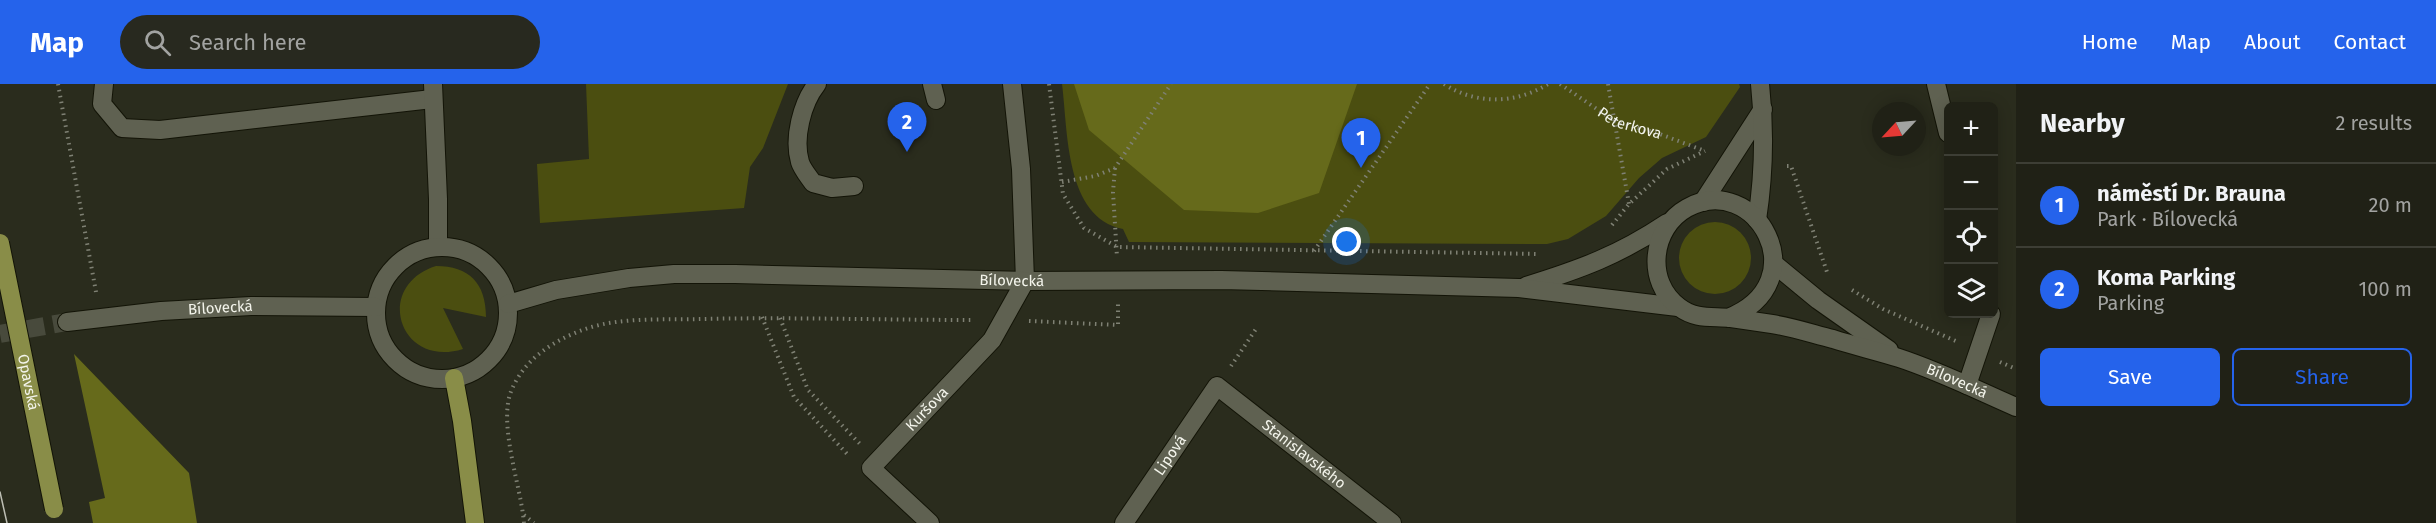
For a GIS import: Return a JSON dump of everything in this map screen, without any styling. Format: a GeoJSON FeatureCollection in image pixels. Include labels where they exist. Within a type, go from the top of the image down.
{"type":"FeatureCollection","features":[{"type":"Feature","properties":{"kind":"main road","name":"Opavská"},"geometry":{"type":"LineString","coordinates":[[0,243],[55,516]]}},
{"type":"Feature","properties":{"kind":"main road"},"geometry":{"type":"LineString","coordinates":[[454,378],[475,523]]}},
{"type":"Feature","properties":{"kind":"street"},"geometry":{"type":"LineString","coordinates":[[104,84],[102,104],[123,128],[160,130],[433,92],[438,246]]}},
{"type":"Feature","properties":{"kind":"street"},"geometry":{"type":"LineString","coordinates":[[817,84],[809,94],[797,136],[800,163],[813,183],[832,188],[854,186]]}},
{"type":"Feature","properties":{"kind":"street"},"geometry":{"type":"LineString","coordinates":[[1012,84],[1021,169],[1025,281]]}},
{"type":"Feature","properties":{"kind":"street"},"geometry":{"type":"LineString","coordinates":[[1757,220],[1763,177],[1763,109],[1760,84]]}},
{"type":"Feature","properties":{"kind":"street"},"geometry":{"type":"LineString","coordinates":[[1936,84],[1944,117]]}},
{"type":"Feature","properties":{"kind":"street"},"geometry":{"type":"LineString","coordinates":[[1703,202],[1763,109]]}},
{"type":"Feature","properties":{"kind":"street"},"geometry":{"type":"LineString","coordinates":[[1519,288],[1576,271],[1615,255],[1687,208],[1703,202],[1721,202],[1740,207],[1757,220],[1766,231],[1771,244],[1773,262],[1768,285],[1758,300],[1744,312],[1728,318]]}},
{"type":"Feature","properties":{"kind":"street"},"geometry":{"type":"LineString","coordinates":[[1671,220],[1658,244],[1657,273],[1664,291],[1678,307],[1695,316],[1710,319],[1728,318],[1775,324],[1900,358]]}},
{"type":"Feature","properties":{"kind":"street"},"geometry":{"type":"LineString","coordinates":[[438,246],[458,248],[476,256],[491,268],[502,285],[508,304],[507,322],[502,340],[492,356],[479,368],[454,378],[433,379],[414,373],[397,362],[384,346],[377,327],[376,307],[379,291],[386,277],[396,265],[416,252],[438,246]]}},
{"type":"Feature","properties":{"kind":"street"},"geometry":{"type":"LineString","coordinates":[[1773,262],[1818,300],[1900,358]]}},
{"type":"Feature","properties":{"kind":"street","name":"Bílovecká"},"geometry":{"type":"LineString","coordinates":[[508,304],[556,290],[629,278],[674,274],[1025,281],[1221,280],[1519,288]]}},
{"type":"Feature","properties":{"kind":"street","name":"Kuršova"},"geometry":{"type":"LineString","coordinates":[[875,465],[992,340],[1025,281]]}},
{"type":"Feature","properties":{"kind":"street"},"geometry":{"type":"LineString","coordinates":[[1519,288],[1678,307]]}},
{"type":"Feature","properties":{"kind":"street","name":"Bílovecká"},"geometry":{"type":"LineString","coordinates":[[67,322],[161,311],[251,306],[376,307]]}},
{"type":"Feature","properties":{"kind":"street"},"geometry":{"type":"LineString","coordinates":[[1967,386],[1990,318]]}},
{"type":"Feature","properties":{"kind":"street","name":"Bílovecká"},"geometry":{"type":"LineString","coordinates":[[1900,358],[2016,406]]}},
{"type":"Feature","properties":{"kind":"street","name":"Lipová"},"geometry":{"type":"LineString","coordinates":[[1124,523],[1217,386]]}},
{"type":"Feature","properties":{"kind":"street","name":"Stanislavského"},"geometry":{"type":"LineString","coordinates":[[1217,386],[1392,523]]}},
{"type":"Feature","properties":{"kind":"street"},"geometry":{"type":"LineString","coordinates":[[875,465],[930,523]]}},
{"type":"Feature","properties":{"kind":"path"},"geometry":{"type":"LineString","coordinates":[[58,84],[96,292]]}},
{"type":"Feature","properties":{"kind":"path"},"geometry":{"type":"LineString","coordinates":[[1049,84],[1063,194],[1084,228],[1117,247],[1537,254],[1545,252]]}},
{"type":"Feature","properties":{"kind":"path"},"geometry":{"type":"LineString","coordinates":[[1117,247],[1113,192],[1115,168],[1171,84]]}},
{"type":"Feature","properties":{"kind":"path"},"geometry":{"type":"LineString","coordinates":[[1313,251],[1430,84]]}},
{"type":"Feature","properties":{"kind":"path"},"geometry":{"type":"LineString","coordinates":[[1444,84],[1473,97],[1494,100],[1515,98],[1548,84]]}},
{"type":"Feature","properties":{"kind":"path","name":"Peterkova"},"geometry":{"type":"LineString","coordinates":[[1560,84],[1616,122],[1657,133],[1713,153]]}},
{"type":"Feature","properties":{"kind":"path"},"geometry":{"type":"LineString","coordinates":[[1608,84],[1629,204]]}},
{"type":"Feature","properties":{"kind":"path"},"geometry":{"type":"LineString","coordinates":[[1605,233],[1629,204],[1666,169],[1706,151]]}},
{"type":"Feature","properties":{"kind":"path"},"geometry":{"type":"LineString","coordinates":[[1779,164],[1791,166],[1828,276]]}},
{"type":"Feature","properties":{"kind":"path"},"geometry":{"type":"LineString","coordinates":[[1062,182],[1095,176],[1115,168]]}},
{"type":"Feature","properties":{"kind":"path"},"geometry":{"type":"LineString","coordinates":[[1846,287],[1883,309],[2016,369]]}},
{"type":"Feature","properties":{"kind":"path"},"geometry":{"type":"LineString","coordinates":[[524,523],[506,418],[510,390],[529,361],[545,348],[569,336],[603,324],[624,321],[762,317],[1003,320],[1118,325]]}},
{"type":"Feature","properties":{"kind":"path"},"geometry":{"type":"LineString","coordinates":[[762,317],[794,398],[854,462],[875,465]]}},
{"type":"Feature","properties":{"kind":"path"},"geometry":{"type":"LineString","coordinates":[[780,318],[808,390],[875,465]]}},
{"type":"Feature","properties":{"kind":"path"},"geometry":{"type":"LineString","coordinates":[[1217,386],[1256,329]]}},
{"type":"Feature","properties":{"kind":"path"},"geometry":{"type":"LineString","coordinates":[[524,514],[534,523]]}},
{"type":"Feature","properties":{"kind":"shaded area"},"geometry":{"type":"Polygon","coordinates":[[[586,84],[788,84],[763,148],[750,167],[744,208],[540,223],[537,164],[589,159],[586,84]]]}},
{"type":"Feature","properties":{"kind":"shaded area"},"geometry":{"type":"Polygon","coordinates":[[[1062,84],[1739,84],[1740,87],[1706,137],[1662,158],[1639,178],[1606,216],[1568,239],[1547,244],[1129,242],[1123,229],[1104,222],[1090,208],[1080,191],[1069,148],[1062,84]]]}},
{"type":"Feature","properties":{"kind":"shaded area"},"geometry":{"type":"Polygon","coordinates":[[[1074,84],[1357,84],[1319,193],[1258,213],[1184,210],[1089,130],[1074,84]]]}},
{"type":"Feature","properties":{"kind":"shaded area"},"geometry":{"type":"Polygon","coordinates":[[[1715,222],[1735,228],[1745,238],[1751,258],[1745,278],[1735,288],[1715,294],[1695,288],[1685,278],[1679,258],[1685,238],[1695,228],[1715,222]]]}},
{"type":"Feature","properties":{"kind":"shaded area"},"geometry":{"type":"Polygon","coordinates":[[[436,266],[458,269],[466,273],[479,286],[483,295],[486,317],[443,308],[463,349],[441,352],[423,347],[410,337],[402,322],[400,306],[405,290],[416,276],[436,266]]]}},
{"type":"Feature","properties":{"kind":"shaded area"},"geometry":{"type":"Polygon","coordinates":[[[74,354],[189,473],[197,523],[93,523],[89,502],[105,498],[74,354]]]}},
{"type":"Feature","properties":{"kind":"tunnel"},"geometry":{"type":"LineString","coordinates":[[0,334],[67,322]]}},
{"type":"Feature","properties":{"kind":"tram line"},"geometry":{"type":"LineString","coordinates":[[0,492],[7,523]]}},
{"type":"Feature","properties":{"kind":"place","name":"Koma Parking"},"geometry":{"type":"Point","coordinates":[907,152]}},
{"type":"Feature","properties":{"kind":"place","name":"náměstí Dr. Brauna"},"geometry":{"type":"Point","coordinates":[1361,168]}}]}
